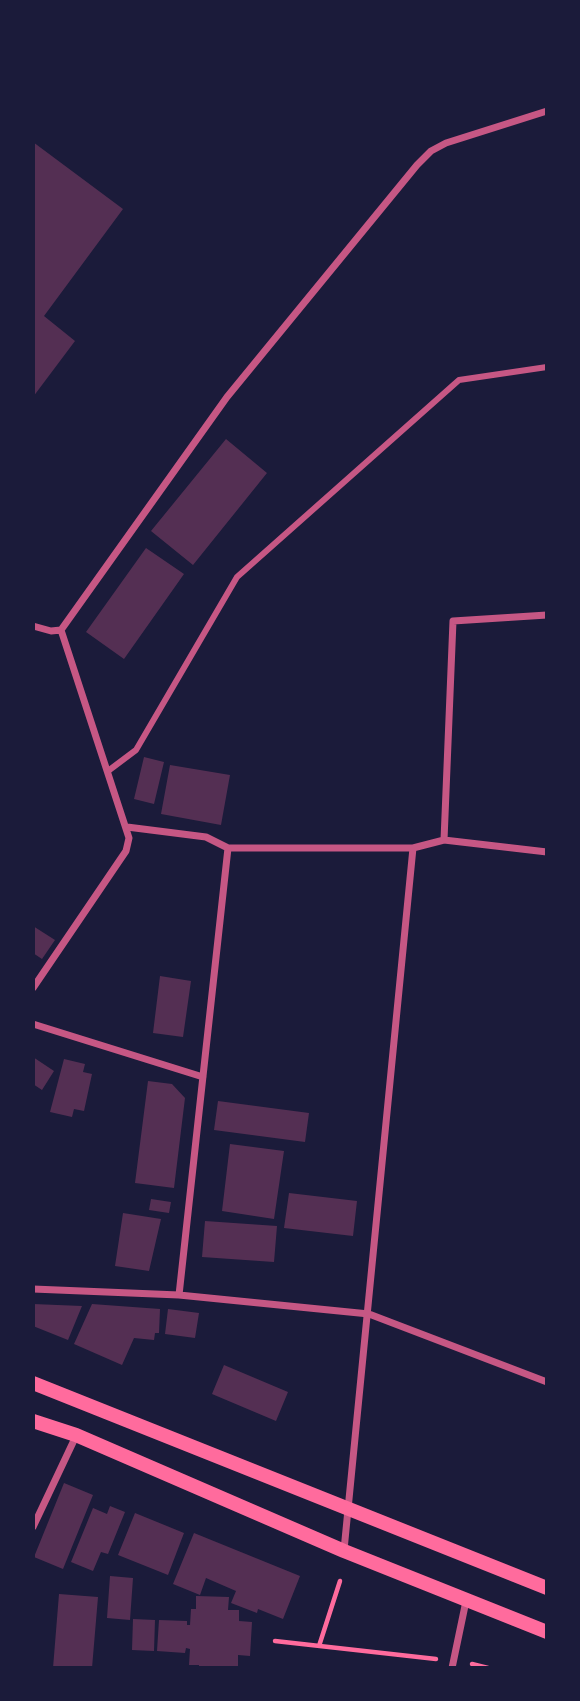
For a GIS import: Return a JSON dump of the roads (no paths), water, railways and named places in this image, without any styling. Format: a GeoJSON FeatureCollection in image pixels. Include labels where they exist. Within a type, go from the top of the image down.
{"type":"FeatureCollection","features":[{"type":"Feature","properties":{"kind":"main road"},"geometry":{"type":"LineString","coordinates":[[33,1383],[547,1588]]}},
{"type":"Feature","properties":{"kind":"main road"},"geometry":{"type":"LineString","coordinates":[[33,1421],[76,1436],[344,1551],[547,1632]]}},
{"type":"Feature","properties":{"kind":"street"},"geometry":{"type":"LineString","coordinates":[[33,626],[51,631],[61,630],[227,397],[417,165],[431,151],[446,143],[547,111]]}},
{"type":"Feature","properties":{"kind":"street"},"geometry":{"type":"LineString","coordinates":[[108,771],[136,750],[237,577],[459,380],[547,367]]}},
{"type":"Feature","properties":{"kind":"street"},"geometry":{"type":"LineString","coordinates":[[444,840],[453,621],[547,615]]}},
{"type":"Feature","properties":{"kind":"street"},"geometry":{"type":"LineString","coordinates":[[33,988],[126,851],[130,838],[61,630]]}},
{"type":"Feature","properties":{"kind":"street"},"geometry":{"type":"LineString","coordinates":[[127,827],[206,838],[228,848],[413,848],[444,840],[547,852]]}},
{"type":"Feature","properties":{"kind":"street"},"geometry":{"type":"LineString","coordinates":[[178,1295],[228,848]]}},
{"type":"Feature","properties":{"kind":"street"},"geometry":{"type":"LineString","coordinates":[[344,1551],[413,848]]}},
{"type":"Feature","properties":{"kind":"street"},"geometry":{"type":"LineString","coordinates":[[33,1024],[203,1077]]}},
{"type":"Feature","properties":{"kind":"street"},"geometry":{"type":"LineString","coordinates":[[33,1289],[178,1295],[369,1314],[547,1382]]}},
{"type":"Feature","properties":{"kind":"street"},"geometry":{"type":"LineString","coordinates":[[33,1527],[76,1436]]}},
{"type":"Feature","properties":{"kind":"street"},"geometry":{"type":"LineString","coordinates":[[452,1664],[466,1601]]}}]}
